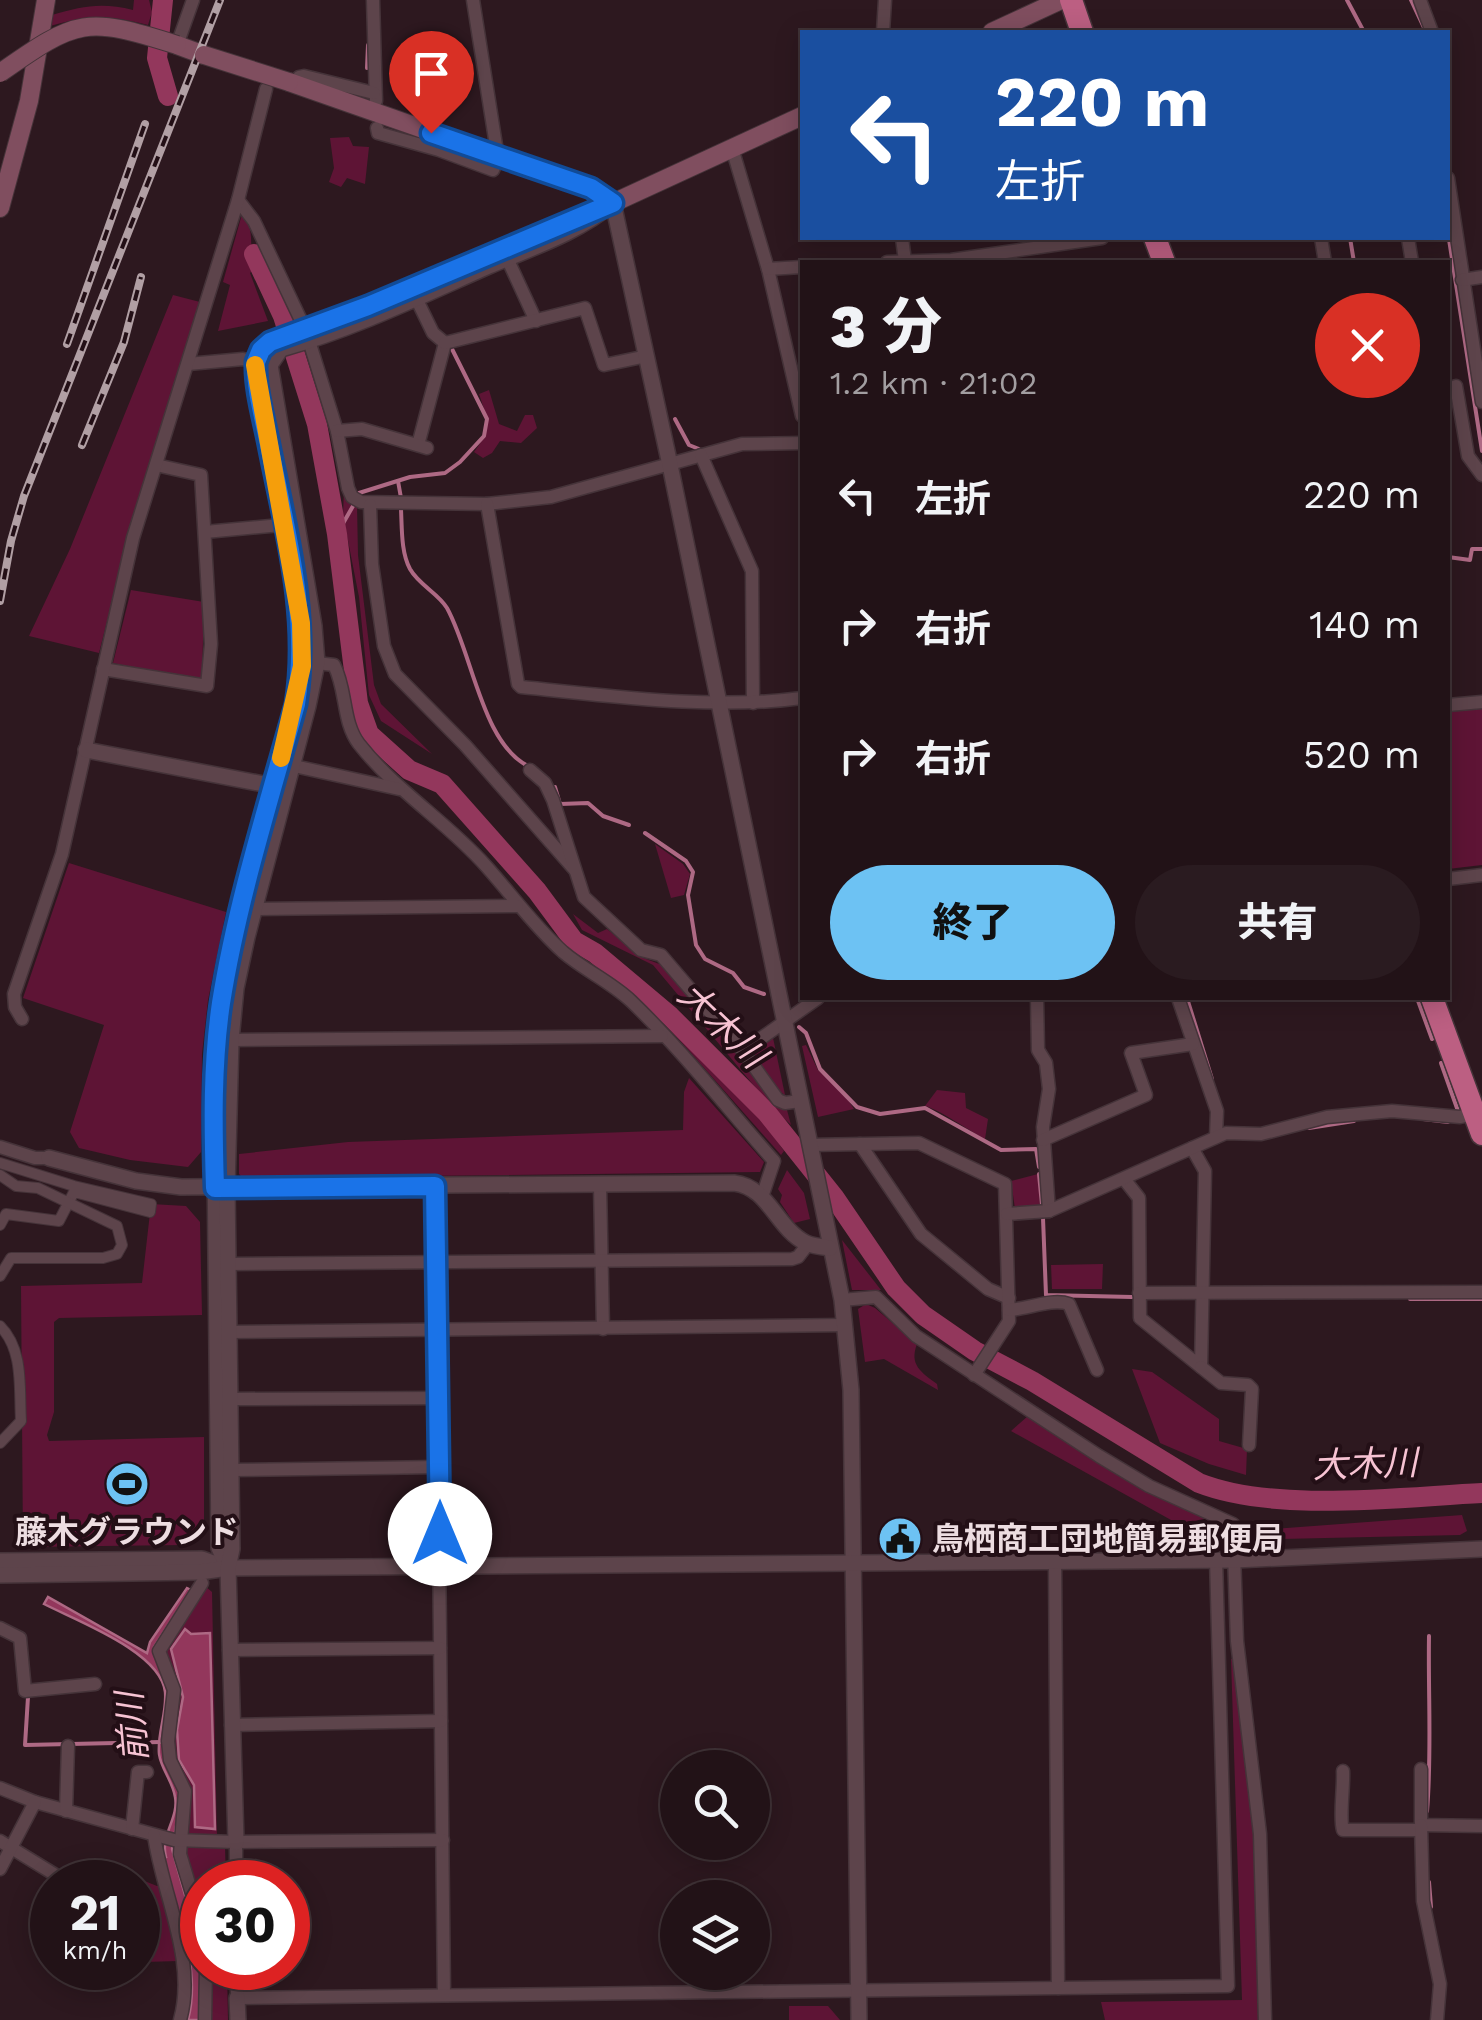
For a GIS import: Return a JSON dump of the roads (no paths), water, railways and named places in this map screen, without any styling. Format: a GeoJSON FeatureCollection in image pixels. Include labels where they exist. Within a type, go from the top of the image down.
{"type":"FeatureCollection","features":[{"type":"Feature","properties":{"kind":"highway"},"geometry":{"type":"LineString","coordinates":[[1071,0],[1081,30]]}},
{"type":"Feature","properties":{"kind":"highway"},"geometry":{"type":"LineString","coordinates":[[1433,1000],[1479,1124]]}},
{"type":"Feature","properties":{"kind":"main road"},"geometry":{"type":"LineString","coordinates":[[0,208],[28,101],[46,0]]}},
{"type":"Feature","properties":{"kind":"main road"},"geometry":{"type":"LineString","coordinates":[[996,30],[1061,0]]}},
{"type":"Feature","properties":{"kind":"main road"},"geometry":{"type":"LineString","coordinates":[[0,73],[48,39],[77,27],[106,25],[292,83],[591,188],[613,203],[800,117]]}},
{"type":"Feature","properties":{"kind":"street"},"geometry":{"type":"LineString","coordinates":[[177,45],[193,0]]}},
{"type":"Feature","properties":{"kind":"street"},"geometry":{"type":"LineString","coordinates":[[292,83],[298,76],[304,76],[375,97],[373,0]]}},
{"type":"Feature","properties":{"kind":"street"},"geometry":{"type":"LineString","coordinates":[[377,128],[378,134],[493,170],[498,158],[472,0]]}},
{"type":"Feature","properties":{"kind":"street"},"geometry":{"type":"LineString","coordinates":[[884,30],[886,0]]}},
{"type":"Feature","properties":{"kind":"street"},"geometry":{"type":"LineString","coordinates":[[1420,0],[1431,30]]}},
{"type":"Feature","properties":{"kind":"street"},"geometry":{"type":"LineString","coordinates":[[22,1019],[15,1007],[14,994],[62,854],[133,538],[238,200],[266,88]]}},
{"type":"Feature","properties":{"kind":"street"},"geometry":{"type":"LineString","coordinates":[[732,148],[768,269],[800,407]]}},
{"type":"Feature","properties":{"kind":"street"},"geometry":{"type":"LineString","coordinates":[[1450,195],[1482,402]]}},
{"type":"Feature","properties":{"kind":"street"},"geometry":{"type":"LineString","coordinates":[[238,200],[254,222],[308,336],[338,432],[352,497],[370,504],[487,504],[551,498],[742,444],[800,443]]}},
{"type":"Feature","properties":{"kind":"street"},"geometry":{"type":"LineString","coordinates":[[308,336],[613,203]]}},
{"type":"Feature","properties":{"kind":"street"},"geometry":{"type":"LineString","coordinates":[[228,1568],[218,1548],[221,1188],[231,1040],[236,988],[281,788],[302,666],[290,524],[263,364],[280,344],[416,298],[593,220],[613,203]]}},
{"type":"Feature","properties":{"kind":"street"},"geometry":{"type":"LineString","coordinates":[[613,203],[842,1300],[851,1390],[858,2020]]}},
{"type":"Feature","properties":{"kind":"street"},"geometry":{"type":"LineString","coordinates":[[951,260],[1088,240]]}},
{"type":"Feature","properties":{"kind":"street"},"geometry":{"type":"LineString","coordinates":[[507,258],[536,321]]}},
{"type":"Feature","properties":{"kind":"street"},"geometry":{"type":"LineString","coordinates":[[768,269],[800,267]]}},
{"type":"Feature","properties":{"kind":"street"},"geometry":{"type":"LineString","coordinates":[[1462,280],[1482,277]]}},
{"type":"Feature","properties":{"kind":"street"},"geometry":{"type":"LineString","coordinates":[[416,298],[433,332],[444,344]]}},
{"type":"Feature","properties":{"kind":"street"},"geometry":{"type":"LineString","coordinates":[[444,344],[586,308],[604,365],[647,356]]}},
{"type":"Feature","properties":{"kind":"street"},"geometry":{"type":"LineString","coordinates":[[338,432],[362,429],[422,447],[444,344]]}},
{"type":"Feature","properties":{"kind":"street"},"geometry":{"type":"LineString","coordinates":[[188,364],[243,359],[263,364]]}},
{"type":"Feature","properties":{"kind":"street"},"geometry":{"type":"LineString","coordinates":[[1450,388],[1456,386],[1468,456],[1482,475]]}},
{"type":"Feature","properties":{"kind":"street"},"geometry":{"type":"LineString","coordinates":[[701,454],[752,571],[753,703]]}},
{"type":"Feature","properties":{"kind":"street"},"geometry":{"type":"LineString","coordinates":[[103,670],[207,686],[211,644],[201,475],[156,465]]}},
{"type":"Feature","properties":{"kind":"street"},"geometry":{"type":"LineString","coordinates":[[370,504],[372,564],[381,630],[396,674],[465,745],[574,870]]}},
{"type":"Feature","properties":{"kind":"street"},"geometry":{"type":"LineString","coordinates":[[487,504],[521,687],[753,703],[800,698]]}},
{"type":"Feature","properties":{"kind":"street"},"geometry":{"type":"LineString","coordinates":[[205,532],[290,524]]}},
{"type":"Feature","properties":{"kind":"street"},"geometry":{"type":"LineString","coordinates":[[236,1860],[228,1568],[232,1548],[229,1264],[212,1123],[221,1006],[229,958],[281,788],[294,766],[316,663],[314,626],[290,524]]}},
{"type":"Feature","properties":{"kind":"street"},"geometry":{"type":"LineString","coordinates":[[316,663],[334,665],[357,742],[486,866],[517,906],[564,953],[629,998],[774,1161],[762,1196]]}},
{"type":"Feature","properties":{"kind":"street"},"geometry":{"type":"LineString","coordinates":[[1450,706],[1482,702]]}},
{"type":"Feature","properties":{"kind":"street"},"geometry":{"type":"LineString","coordinates":[[86,750],[281,788]]}},
{"type":"Feature","properties":{"kind":"street"},"geometry":{"type":"LineString","coordinates":[[294,766],[402,789]]}},
{"type":"Feature","properties":{"kind":"street"},"geometry":{"type":"LineString","coordinates":[[530,770],[545,783],[553,800],[584,897],[642,950],[661,955],[743,1051],[778,1100],[800,1101]]}},
{"type":"Feature","properties":{"kind":"street"},"geometry":{"type":"LineString","coordinates":[[1450,879],[1482,875]]}},
{"type":"Feature","properties":{"kind":"street"},"geometry":{"type":"LineString","coordinates":[[256,908],[517,906]]}},
{"type":"Feature","properties":{"kind":"street"},"geometry":{"type":"LineString","coordinates":[[743,1051],[815,1000]]}},
{"type":"Feature","properties":{"kind":"street"},"geometry":{"type":"LineString","coordinates":[[1038,1000],[1038,1050],[1046,1063],[1049,1090],[1043,1140],[1049,1211]]}},
{"type":"Feature","properties":{"kind":"street"},"geometry":{"type":"LineString","coordinates":[[1179,1000],[1216,1111],[1216,1138]]}},
{"type":"Feature","properties":{"kind":"street"},"geometry":{"type":"LineString","coordinates":[[231,1040],[662,1036]]}},
{"type":"Feature","properties":{"kind":"street"},"geometry":{"type":"LineString","coordinates":[[1043,1140],[1146,1094],[1130,1053],[1193,1044]]}},
{"type":"Feature","properties":{"kind":"street"},"geometry":{"type":"LineString","coordinates":[[1008,1214],[1049,1211],[1226,1133],[1261,1134],[1327,1118],[1392,1110],[1460,1117],[1479,1124]]}},
{"type":"Feature","properties":{"kind":"street"},"geometry":{"type":"LineString","coordinates":[[808,1146],[918,1143],[1005,1184],[1009,1322],[976,1372]]}},
{"type":"Feature","properties":{"kind":"street"},"geometry":{"type":"LineString","coordinates":[[860,1144],[921,1234],[988,1289],[1009,1304],[1032,1308],[1062,1301],[1070,1304],[1097,1370]]}},
{"type":"Feature","properties":{"kind":"street"},"geometry":{"type":"LineString","coordinates":[[0,1147],[136,1181],[221,1188],[747,1184],[762,1196],[790,1232],[808,1244],[830,1248]]}},
{"type":"Feature","properties":{"kind":"street"},"geometry":{"type":"LineString","coordinates":[[1192,1148],[1205,1171],[1202,1367]]}},
{"type":"Feature","properties":{"kind":"street"},"geometry":{"type":"LineString","coordinates":[[0,1163],[151,1204],[150,1212],[74,1192],[58,1222],[6,1214],[0,1225]]}},
{"type":"Feature","properties":{"kind":"street"},"geometry":{"type":"LineString","coordinates":[[0,1175],[16,1186],[38,1188],[116,1226],[122,1244],[117,1254],[103,1258],[12,1258],[0,1276]]}},
{"type":"Feature","properties":{"kind":"street"},"geometry":{"type":"LineString","coordinates":[[1124,1178],[1139,1198],[1139,1314],[1144,1323],[1221,1383],[1248,1385],[1252,1389],[1249,1445]]}},
{"type":"Feature","properties":{"kind":"street"},"geometry":{"type":"LineString","coordinates":[[55,1196],[60,1182]]}},
{"type":"Feature","properties":{"kind":"street"},"geometry":{"type":"LineString","coordinates":[[435,1186],[444,1995]]}},
{"type":"Feature","properties":{"kind":"street"},"geometry":{"type":"LineString","coordinates":[[600,1186],[603,1329]]}},
{"type":"Feature","properties":{"kind":"street"},"geometry":{"type":"LineString","coordinates":[[229,1264],[792,1259],[808,1244]]}},
{"type":"Feature","properties":{"kind":"street"},"geometry":{"type":"LineString","coordinates":[[1139,1293],[1482,1292]]}},
{"type":"Feature","properties":{"kind":"street"},"geometry":{"type":"LineString","coordinates":[[842,1300],[876,1297],[916,1336],[1149,1486],[1233,1524],[1238,1641],[1260,1834],[1264,2020]]}},
{"type":"Feature","properties":{"kind":"street"},"geometry":{"type":"LineString","coordinates":[[228,1332],[844,1325]]}},
{"type":"Feature","properties":{"kind":"street"},"geometry":{"type":"LineString","coordinates":[[0,1326],[12,1338],[16,1353],[21,1420],[0,1443]]}},
{"type":"Feature","properties":{"kind":"street"},"geometry":{"type":"LineString","coordinates":[[230,1398],[438,1398]]}},
{"type":"Feature","properties":{"kind":"street"},"geometry":{"type":"LineString","coordinates":[[231,1470],[439,1467]]}},
{"type":"Feature","properties":{"kind":"street"},"geometry":{"type":"LineString","coordinates":[[0,1575],[200,1572],[228,1568],[1236,1560],[1482,1549]]}},
{"type":"Feature","properties":{"kind":"street"},"geometry":{"type":"LineString","coordinates":[[0,1561],[202,1559],[228,1568]]}},
{"type":"Feature","properties":{"kind":"street"},"geometry":{"type":"LineString","coordinates":[[237,1998],[1228,1986],[1216,1560]]}},
{"type":"Feature","properties":{"kind":"street"},"geometry":{"type":"LineString","coordinates":[[1055,1561],[1058,1988]]}},
{"type":"Feature","properties":{"kind":"street"},"geometry":{"type":"LineString","coordinates":[[180,2020],[185,2003],[168,1838],[185,1791],[170,1760],[168,1742],[174,1690],[158,1651],[202,1583]]}},
{"type":"Feature","properties":{"kind":"street"},"geometry":{"type":"LineString","coordinates":[[0,1628],[20,1638],[25,1691],[96,1684]]}},
{"type":"Feature","properties":{"kind":"street"},"geometry":{"type":"LineString","coordinates":[[229,1650],[440,1648]]}},
{"type":"Feature","properties":{"kind":"street"},"geometry":{"type":"LineString","coordinates":[[231,1725],[441,1721]]}},
{"type":"Feature","properties":{"kind":"street"},"geometry":{"type":"LineString","coordinates":[[66,1811],[68,1746]]}},
{"type":"Feature","properties":{"kind":"street"},"geometry":{"type":"LineString","coordinates":[[1421,1769],[1424,1901],[1440,1984],[1437,2020]]}},
{"type":"Feature","properties":{"kind":"street"},"geometry":{"type":"LineString","coordinates":[[1344,1771],[1340,1822],[1343,1830],[1482,1826]]}},
{"type":"Feature","properties":{"kind":"street"},"geometry":{"type":"LineString","coordinates":[[132,1829],[138,1772],[147,1772]]}},
{"type":"Feature","properties":{"kind":"street"},"geometry":{"type":"LineString","coordinates":[[0,1788],[66,1811],[168,1838],[236,1842],[443,1840]]}},
{"type":"Feature","properties":{"kind":"street"},"geometry":{"type":"LineString","coordinates":[[0,1869],[7,1844],[36,1802]]}},
{"type":"Feature","properties":{"kind":"street"},"geometry":{"type":"LineString","coordinates":[[168,1838],[181,1860]]}},
{"type":"Feature","properties":{"kind":"street"},"geometry":{"type":"LineString","coordinates":[[7,1844],[32,1860]]}},
{"type":"Feature","properties":{"kind":"street"},"geometry":{"type":"LineString","coordinates":[[205,2020],[206,1990]]}},
{"type":"Feature","properties":{"kind":"street"},"geometry":{"type":"LineString","coordinates":[[237,1990],[238,2020]]}},
{"type":"Feature","properties":{"kind":"waterway","name":"大木川"},"geometry":{"type":"LineString","coordinates":[[163,0],[157,58],[168,96]]}},
{"type":"Feature","properties":{"kind":"waterway"},"geometry":{"type":"LineString","coordinates":[[1347,0],[1363,30]]}},
{"type":"Feature","properties":{"kind":"waterway"},"geometry":{"type":"LineString","coordinates":[[1411,0],[1425,30]]}},
{"type":"Feature","properties":{"kind":"waterway"},"geometry":{"type":"LineString","coordinates":[[367,68],[368,45]]}},
{"type":"Feature","properties":{"kind":"waterway"},"geometry":{"type":"LineString","coordinates":[[1350,240],[1354,260]]}},
{"type":"Feature","properties":{"kind":"waterway"},"geometry":{"type":"LineString","coordinates":[[1449,240],[1482,451]]}},
{"type":"Feature","properties":{"kind":"waterway","name":"大木川"},"geometry":{"type":"LineString","coordinates":[[254,254],[283,316],[317,424],[337,534],[358,703],[369,734],[409,770],[442,784],[537,891],[574,941],[595,953],[670,1016],[767,1113],[834,1197],[896,1288],[923,1315],[975,1351],[1032,1381],[1199,1483],[1264,1498],[1300,1500],[1482,1493]]}},
{"type":"Feature","properties":{"kind":"waterway"},"geometry":{"type":"LineString","coordinates":[[359,493],[410,477],[445,473],[484,436],[487,419],[452,349]]}},
{"type":"Feature","properties":{"kind":"waterway"},"geometry":{"type":"LineString","coordinates":[[675,419],[689,445],[699,449]]}},
{"type":"Feature","properties":{"kind":"waterway"},"geometry":{"type":"LineString","coordinates":[[398,481],[401,498]]}},
{"type":"Feature","properties":{"kind":"waterway"},"geometry":{"type":"LineString","coordinates":[[337,534],[353,506]]}},
{"type":"Feature","properties":{"kind":"waterway"},"geometry":{"type":"LineString","coordinates":[[401,509],[403,548],[410,569],[447,608],[500,739],[530,767]]}},
{"type":"Feature","properties":{"kind":"waterway"},"geometry":{"type":"LineString","coordinates":[[1450,557],[1470,560],[1472,549],[1482,549]]}},
{"type":"Feature","properties":{"kind":"waterway"},"geometry":{"type":"LineString","coordinates":[[555,787],[560,804],[588,803],[603,816],[629,825]]}},
{"type":"Feature","properties":{"kind":"waterway"},"geometry":{"type":"LineString","coordinates":[[645,833],[686,861],[693,872],[688,895],[696,945],[705,959],[733,973],[744,987],[764,994]]}},
{"type":"Feature","properties":{"kind":"waterway"},"geometry":{"type":"LineString","coordinates":[[1188,1000],[1212,1079]]}},
{"type":"Feature","properties":{"kind":"waterway"},"geometry":{"type":"LineString","coordinates":[[1418,1000],[1432,1039]]}},
{"type":"Feature","properties":{"kind":"waterway"},"geometry":{"type":"LineString","coordinates":[[799,1027],[806,1033],[820,1069],[857,1107],[880,1114],[925,1108],[1001,1150],[1036,1149],[1039,1167]]}},
{"type":"Feature","properties":{"kind":"waterway"},"geometry":{"type":"LineString","coordinates":[[1441,1063],[1458,1111]]}},
{"type":"Feature","properties":{"kind":"waterway"},"geometry":{"type":"LineString","coordinates":[[1423,1119],[1448,1122]]}},
{"type":"Feature","properties":{"kind":"waterway"},"geometry":{"type":"LineString","coordinates":[[1309,1128],[1354,1121]]}},
{"type":"Feature","properties":{"kind":"waterway"},"geometry":{"type":"LineString","coordinates":[[1039,1174],[1042,1205]]}},
{"type":"Feature","properties":{"kind":"waterway"},"geometry":{"type":"LineString","coordinates":[[1043,1218],[1046,1295],[1132,1297]]}},
{"type":"Feature","properties":{"kind":"waterway"},"geometry":{"type":"LineString","coordinates":[[1410,1299],[1482,1299]]}},
{"type":"Feature","properties":{"kind":"waterway"},"geometry":{"type":"LineString","coordinates":[[1427,1811],[1429,1636]]}},
{"type":"Feature","properties":{"kind":"waterway","name":"前川"},"geometry":{"type":"LineString","coordinates":[[28,1697],[25,1745],[161,1742]]}},
{"type":"Feature","properties":{"kind":"waterway"},"geometry":{"type":"LineString","coordinates":[[1429,1882],[1431,1907]]}},
{"type":"Feature","properties":{"kind":"railway"},"geometry":{"type":"LineString","coordinates":[[0,601],[24,496],[220,0]]}},
{"type":"Feature","properties":{"kind":"railway"},"geometry":{"type":"LineString","coordinates":[[67,344],[145,124]]}},
{"type":"Feature","properties":{"kind":"railway"},"geometry":{"type":"LineString","coordinates":[[82,445],[124,342],[141,277]]}},
{"type":"Feature","properties":{"kind":"place","name":"藤木グラウンド"},"geometry":{"type":"Point","coordinates":[127,1484]}},
{"type":"Feature","properties":{"kind":"place","name":"鳥栖商工団地簡易郵便局"},"geometry":{"type":"Point","coordinates":[900,1539]}}]}
